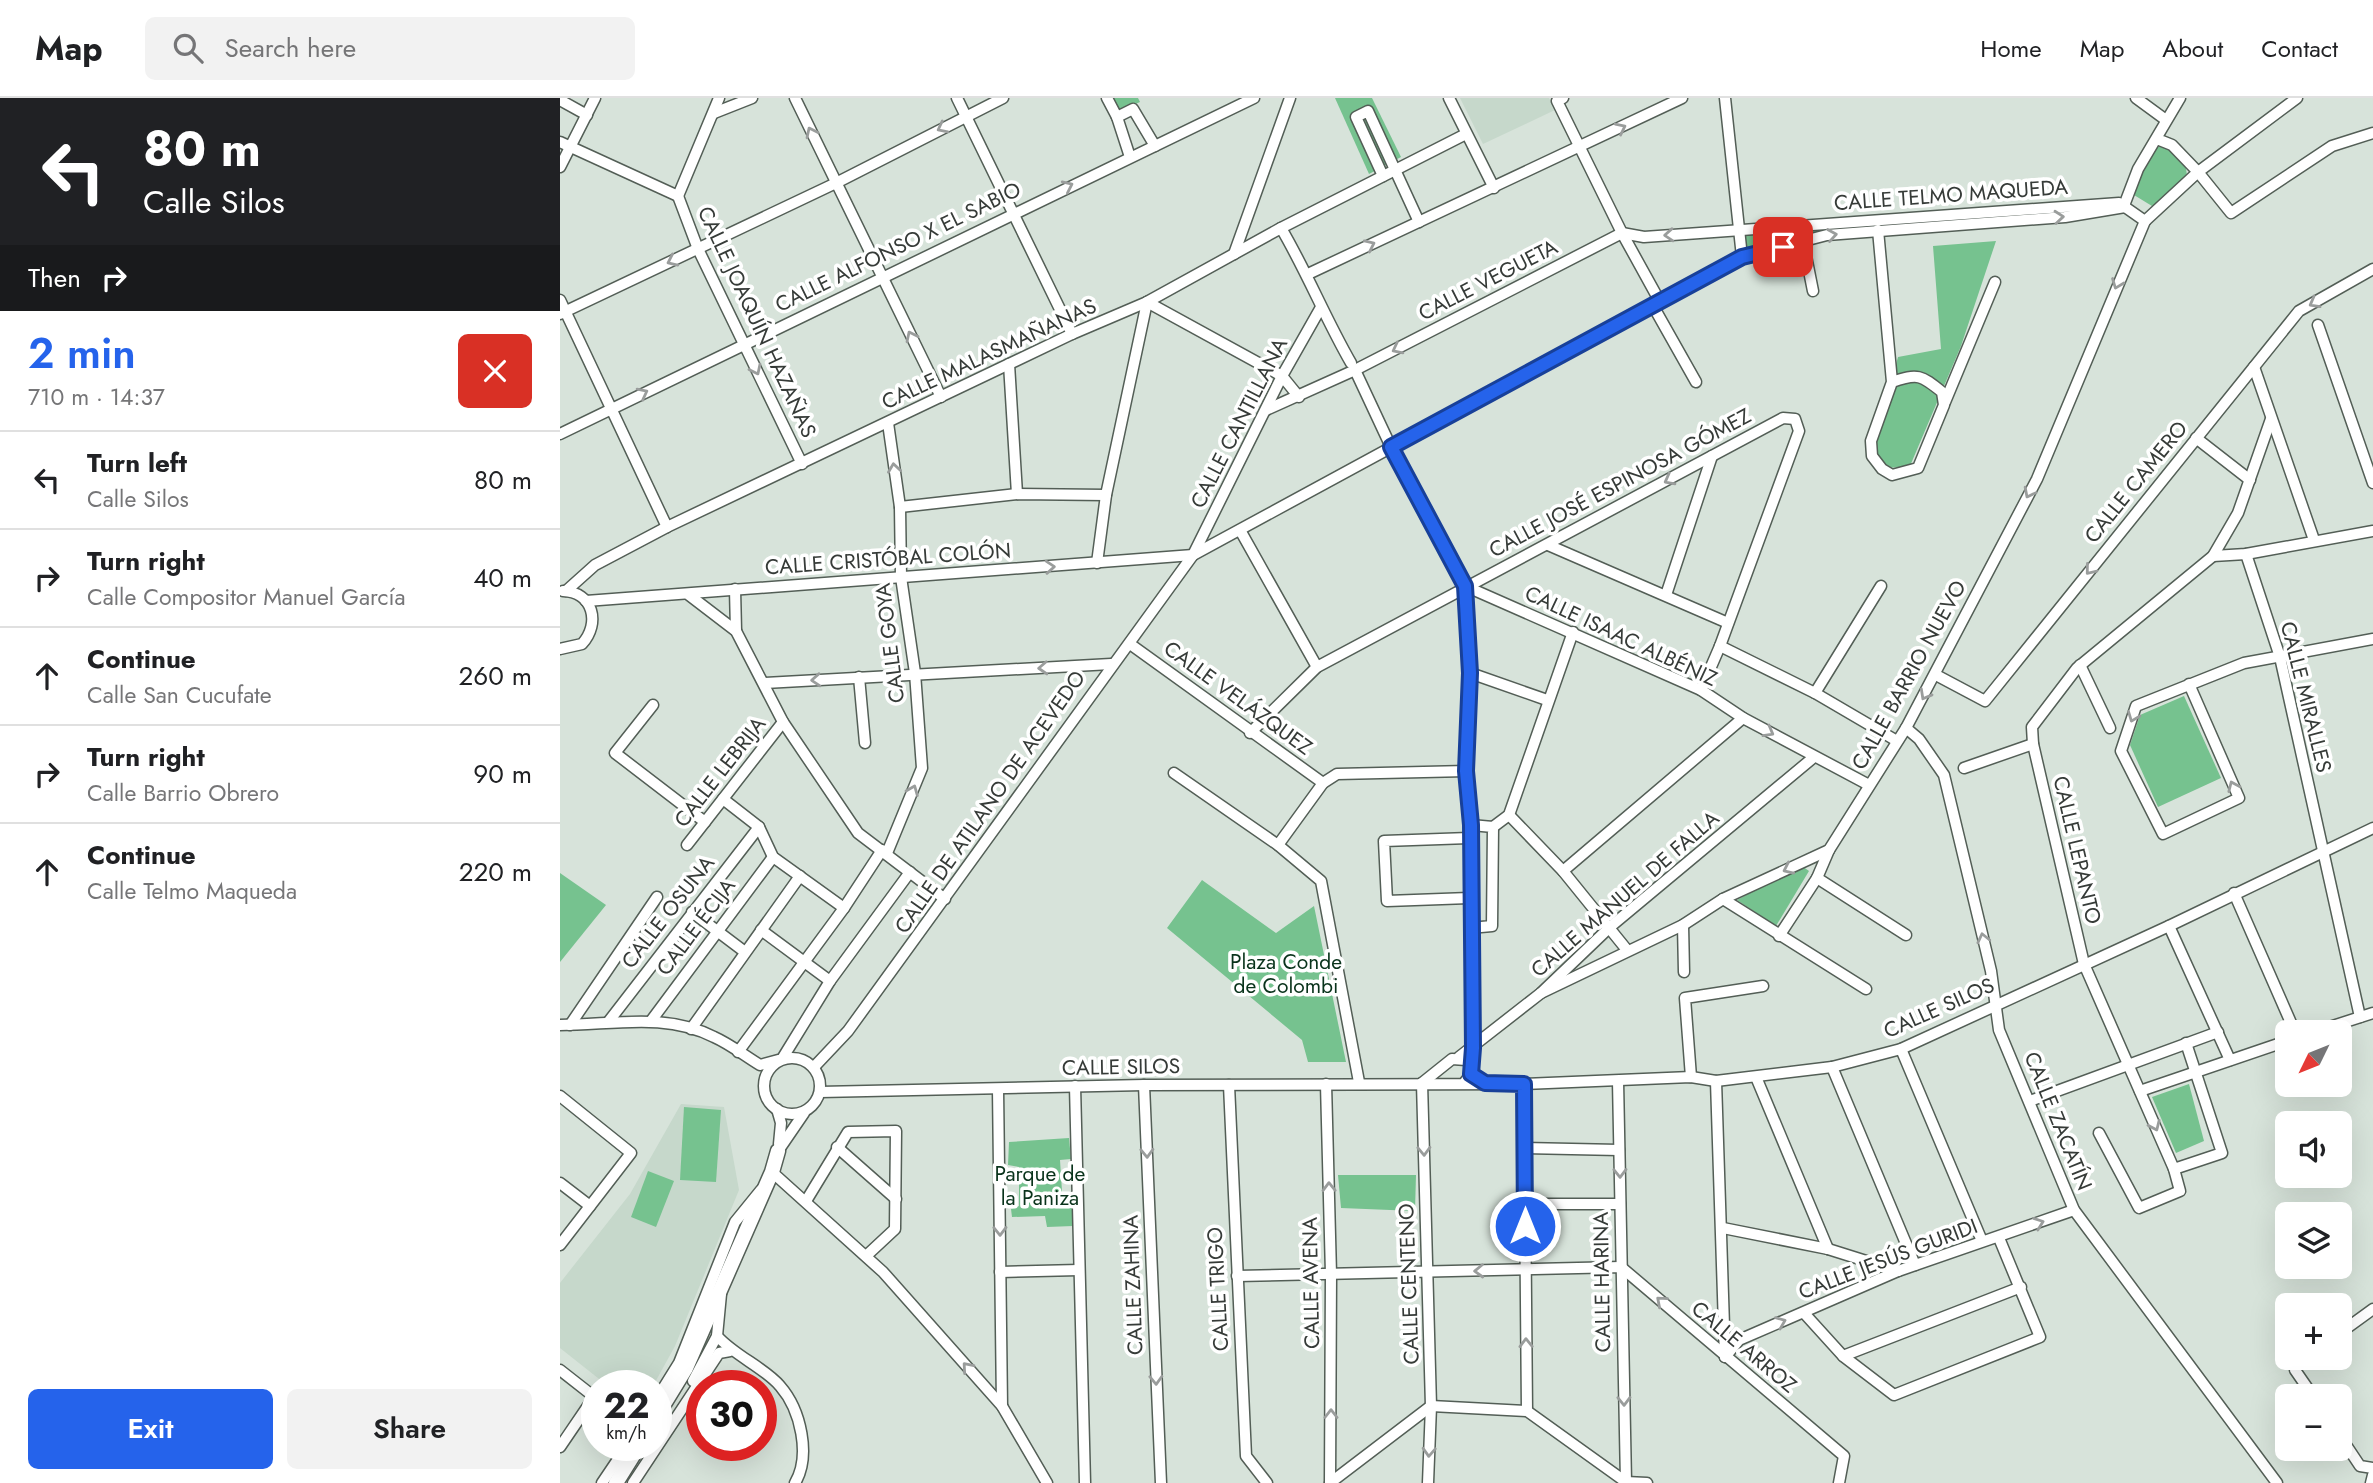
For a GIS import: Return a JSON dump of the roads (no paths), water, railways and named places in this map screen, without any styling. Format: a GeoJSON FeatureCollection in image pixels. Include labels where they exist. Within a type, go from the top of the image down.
{"type":"FeatureCollection","features":[{"type":"Feature","properties":{"kind":"street"},"geometry":{"type":"LineString","coordinates":[[560,167],[595,98]]}},
{"type":"Feature","properties":{"kind":"street"},"geometry":{"type":"LineString","coordinates":[[560,142],[678,196],[719,98]]}},
{"type":"Feature","properties":{"kind":"street"},"geometry":{"type":"LineString","coordinates":[[714,113],[752,98]]}},
{"type":"Feature","properties":{"kind":"street"},"geometry":{"type":"LineString","coordinates":[[795,98],[941,397]]}},
{"type":"Feature","properties":{"kind":"street"},"geometry":{"type":"LineString","coordinates":[[957,98],[1072,334]]}},
{"type":"Feature","properties":{"kind":"street"},"geometry":{"type":"LineString","coordinates":[[563,312],[836,183],[1003,98]]}},
{"type":"Feature","properties":{"kind":"street"},"geometry":{"type":"LineString","coordinates":[[1107,98],[1117,117],[1130,157]]}},
{"type":"Feature","properties":{"kind":"street","name":"CALLE ALFONSO X EL SABIO"},"geometry":{"type":"LineString","coordinates":[[560,434],[1011,213],[1155,146],[1239,102],[1254,98]]}},
{"type":"Feature","properties":{"kind":"street"},"geometry":{"type":"LineString","coordinates":[[1234,254],[1290,98]]}},
{"type":"Feature","properties":{"kind":"street"},"geometry":{"type":"LineString","coordinates":[[1449,98],[1494,188]]}},
{"type":"Feature","properties":{"kind":"street"},"geometry":{"type":"LineString","coordinates":[[1308,274],[1682,98]]}},
{"type":"Feature","properties":{"kind":"street"},"geometry":{"type":"LineString","coordinates":[[1725,98],[1737,231],[1742,257]]}},
{"type":"Feature","properties":{"kind":"street"},"geometry":{"type":"LineString","coordinates":[[2136,98],[2166,120]]}},
{"type":"Feature","properties":{"kind":"street"},"geometry":{"type":"LineString","coordinates":[[2180,98],[2138,169],[2125,205],[2145,221],[2198,172],[2297,98]]}},
{"type":"Feature","properties":{"kind":"street"},"geometry":{"type":"LineString","coordinates":[[1560,99],[1655,302],[1696,382]]}},
{"type":"Feature","properties":{"kind":"street"},"geometry":{"type":"LineString","coordinates":[[560,100],[587,115]]}},
{"type":"Feature","properties":{"kind":"street"},"geometry":{"type":"LineString","coordinates":[[1117,117],[1133,109],[1155,146]]}},
{"type":"Feature","properties":{"kind":"street"},"geometry":{"type":"LineString","coordinates":[[1383,176],[1356,117],[1368,111],[1419,222]]}},
{"type":"Feature","properties":{"kind":"street"},"geometry":{"type":"LineString","coordinates":[[2157,139],[2172,145],[2231,213],[2332,146],[2373,132]]}},
{"type":"Feature","properties":{"kind":"street","name":"CALLE MALASMAÑANAS"},"geometry":{"type":"LineString","coordinates":[[563,591],[595,565],[667,527],[1072,334],[1147,302],[1281,228],[1466,134]]}},
{"type":"Feature","properties":{"kind":"street","name":"CALLE JOAQUÍN HAZAÑAS"},"geometry":{"type":"LineString","coordinates":[[678,196],[698,248],[802,464]]}},
{"type":"Feature","properties":{"kind":"street","name":"CALLE TELMO MAQUEDA"},"geometry":{"type":"LineString","coordinates":[[1193,555],[1742,257],[1803,242],[1878,230],[2064,217],[2125,205]]}},
{"type":"Feature","properties":{"kind":"street","name":"CALLE TELMO MAQUEDA"},"geometry":{"type":"LineString","coordinates":[[1737,231],[2125,205]]}},
{"type":"Feature","properties":{"kind":"street","name":"CALLE BARRIO NUEVO"},"geometry":{"type":"LineString","coordinates":[[1779,936],[1936,675],[2037,480],[2145,221]]}},
{"type":"Feature","properties":{"kind":"street"},"geometry":{"type":"LineString","coordinates":[[1281,228],[1308,274],[1320,309],[1353,366],[1391,447],[1465,586],[1470,673],[1466,771],[1471,825],[1469,898],[1473,1048],[1465,1076]]}},
{"type":"Feature","properties":{"kind":"street"},"geometry":{"type":"LineString","coordinates":[[1878,230],[1892,382],[1871,441],[1872,456],[1882,469],[1892,475],[1918,468],[1996,282]]}},
{"type":"Feature","properties":{"kind":"street"},"geometry":{"type":"LineString","coordinates":[[1622,233],[1644,237],[1737,231]]}},
{"type":"Feature","properties":{"kind":"street","name":"CALLE VEGUETA"},"geometry":{"type":"LineString","coordinates":[[1266,410],[1299,397],[1353,366],[1622,233]]}},
{"type":"Feature","properties":{"kind":"street"},"geometry":{"type":"LineString","coordinates":[[1803,242],[1813,291]]}},
{"type":"Feature","properties":{"kind":"street","name":"CALLE CAMERO"},"geometry":{"type":"LineString","coordinates":[[1936,675],[1985,701],[2299,311],[2373,269]]}},
{"type":"Feature","properties":{"kind":"street"},"geometry":{"type":"LineString","coordinates":[[560,300],[563,312],[667,527]]}},
{"type":"Feature","properties":{"kind":"street"},"geometry":{"type":"LineString","coordinates":[[1097,564],[1106,495],[1147,302],[1282,376],[1299,397]]}},
{"type":"Feature","properties":{"kind":"street","name":"CALLE CANTILLANA"},"geometry":{"type":"LineString","coordinates":[[1193,555],[1282,376],[1320,309]]}},
{"type":"Feature","properties":{"kind":"street"},"geometry":{"type":"LineString","coordinates":[[2318,325],[2373,482]]}},
{"type":"Feature","properties":{"kind":"street"},"geometry":{"type":"LineString","coordinates":[[1009,364],[1017,494]]}},
{"type":"Feature","properties":{"kind":"street"},"geometry":{"type":"LineString","coordinates":[[2254,367],[2315,540]]}},
{"type":"Feature","properties":{"kind":"street"},"geometry":{"type":"LineString","coordinates":[[1892,382],[1911,376],[1923,377],[1942,392],[1944,405]]}},
{"type":"Feature","properties":{"kind":"street","name":"CALLE JOSÉ ESPINOSA GÓMEZ"},"geometry":{"type":"LineString","coordinates":[[1250,733],[1317,667],[1783,418],[1795,419],[1799,431],[1728,623]]}},
{"type":"Feature","properties":{"kind":"street"},"geometry":{"type":"LineString","coordinates":[[1964,768],[2033,744],[2032,727],[2080,665],[2213,556],[2238,513],[2271,419]]}},
{"type":"Feature","properties":{"kind":"street","name":"CALLE GOYA"},"geometry":{"type":"LineString","coordinates":[[738,1052],[884,852],[922,768],[915,673],[901,577],[900,507],[888,423]]}},
{"type":"Feature","properties":{"kind":"street"},"geometry":{"type":"LineString","coordinates":[[2196,438],[2250,480]]}},
{"type":"Feature","properties":{"kind":"street"},"geometry":{"type":"LineString","coordinates":[[1666,595],[1712,456]]}},
{"type":"Feature","properties":{"kind":"street"},"geometry":{"type":"LineString","coordinates":[[900,507],[1017,494],[1106,495]]}},
{"type":"Feature","properties":{"kind":"street"},"geometry":{"type":"LineString","coordinates":[[1240,530],[1317,667]]}},
{"type":"Feature","properties":{"kind":"street"},"geometry":{"type":"LineString","coordinates":[[2213,556],[2246,554],[2373,531]]}},
{"type":"Feature","properties":{"kind":"street"},"geometry":{"type":"LineString","coordinates":[[1548,545],[1728,623],[1701,690]]}},
{"type":"Feature","properties":{"kind":"street","name":"CALLE MIRALLES"},"geometry":{"type":"LineString","coordinates":[[2246,554],[2280,657],[2360,1017]]}},
{"type":"Feature","properties":{"kind":"street","name":"CALLE CRISTÓBAL COLÓN"},"geometry":{"type":"LineString","coordinates":[[583,598],[689,595],[735,589],[1193,555]]}},
{"type":"Feature","properties":{"kind":"street","name":"CALLE DE ATILANO DE ACEVEDO"},"geometry":{"type":"LineString","coordinates":[[814,1067],[848,1031],[1111,664],[1130,644],[1193,555]]}},
{"type":"Feature","properties":{"kind":"street"},"geometry":{"type":"LineString","coordinates":[[583,598],[595,565]]}},
{"type":"Feature","properties":{"kind":"street","name":"CALLE ISAAC ALBÉNIZ"},"geometry":{"type":"LineString","coordinates":[[1465,586],[1701,690],[1743,718],[1869,786]]}},
{"type":"Feature","properties":{"kind":"street"},"geometry":{"type":"LineString","coordinates":[[1815,693],[1881,586]]}},
{"type":"Feature","properties":{"kind":"street"},"geometry":{"type":"LineString","coordinates":[[735,589],[736,631]]}},
{"type":"Feature","properties":{"kind":"street"},"geometry":{"type":"LineString","coordinates":[[561,654],[582,644],[593,628],[594,618],[583,598],[563,591]]}},
{"type":"Feature","properties":{"kind":"street"},"geometry":{"type":"LineString","coordinates":[[689,595],[736,631],[783,722],[858,833],[945,899]]}},
{"type":"Feature","properties":{"kind":"street"},"geometry":{"type":"LineString","coordinates":[[1471,825],[1493,827],[1509,816],[1547,700],[1573,632]]}},
{"type":"Feature","properties":{"kind":"street"},"geometry":{"type":"LineString","coordinates":[[2189,684],[2239,798],[2163,834],[2121,751],[2136,706],[2189,684],[2245,663],[2373,639]]}},
{"type":"Feature","properties":{"kind":"street","name":"CALLE VELÁZQUEZ"},"geometry":{"type":"LineString","coordinates":[[1130,644],[1323,783]]}},
{"type":"Feature","properties":{"kind":"street"},"geometry":{"type":"LineString","coordinates":[[1720,646],[1815,693],[1896,741]]}},
{"type":"Feature","properties":{"kind":"street"},"geometry":{"type":"LineString","coordinates":[[765,683],[1111,664]]}},
{"type":"Feature","properties":{"kind":"street"},"geometry":{"type":"LineString","coordinates":[[2080,665],[2110,728]]}},
{"type":"Feature","properties":{"kind":"street"},"geometry":{"type":"LineString","coordinates":[[1470,673],[1547,700]]}},
{"type":"Feature","properties":{"kind":"street"},"geometry":{"type":"LineString","coordinates":[[859,677],[865,743]]}},
{"type":"Feature","properties":{"kind":"street"},"geometry":{"type":"LineString","coordinates":[[653,705],[615,753],[705,822]]}},
{"type":"Feature","properties":{"kind":"street"},"geometry":{"type":"LineString","coordinates":[[1563,871],[1743,718]]}},
{"type":"Feature","properties":{"kind":"street","name":"CALLE LEBRIJA"},"geometry":{"type":"LineString","coordinates":[[687,845],[783,722]]}},
{"type":"Feature","properties":{"kind":"street","name":"CALLE ZACATÍN"},"geometry":{"type":"LineString","coordinates":[[1906,728],[1919,738],[1944,775],[1991,971],[1993,1005],[1999,1030],[2074,1210],[2277,1483]]}},
{"type":"Feature","properties":{"kind":"street","name":"CALLE LEPANTO"},"geometry":{"type":"LineString","coordinates":[[2033,744],[2084,964],[2174,1169]]}},
{"type":"Feature","properties":{"kind":"street","name":"CALLE MANUEL DE FALLA"},"geometry":{"type":"LineString","coordinates":[[1447,1065],[1473,1048],[1541,993],[1610,927],[1814,757]]}},
{"type":"Feature","properties":{"kind":"street"},"geometry":{"type":"LineString","coordinates":[[1278,845],[1323,783],[1337,775],[1466,771]]}},
{"type":"Feature","properties":{"kind":"street"},"geometry":{"type":"LineString","coordinates":[[1174,773],[1278,845],[1321,881],[1359,1082]]}},
{"type":"Feature","properties":{"kind":"street"},"geometry":{"type":"LineString","coordinates":[[723,799],[759,827],[773,857],[844,908]]}},
{"type":"Feature","properties":{"kind":"street"},"geometry":{"type":"LineString","coordinates":[[1509,816],[1563,871],[1627,950]]}},
{"type":"Feature","properties":{"kind":"street","name":"CALLE OSUNA"},"geometry":{"type":"LineString","coordinates":[[608,1021],[759,827]]}},
{"type":"Feature","properties":{"kind":"street"},"geometry":{"type":"LineString","coordinates":[[1470,928],[1492,926],[1493,827]]}},
{"type":"Feature","properties":{"kind":"street","name":"CALLE SILOS"},"geometry":{"type":"LineString","coordinates":[[820,1092],[1144,1084],[1422,1083],[1465,1076],[1485,1083],[1524,1084],[1691,1077],[1716,1081],[1832,1067],[1901,1049],[2169,926],[2373,828]]}},
{"type":"Feature","properties":{"kind":"street"},"geometry":{"type":"LineString","coordinates":[[1469,838],[1384,841],[1387,901],[1469,898]]}},
{"type":"Feature","properties":{"kind":"street"},"geometry":{"type":"LineString","coordinates":[[1541,993],[1683,925],[1723,899],[1829,850]]}},
{"type":"Feature","properties":{"kind":"street","name":"CALLE ÉCIJA"},"geometry":{"type":"LineString","coordinates":[[651,1021],[716,930],[773,857]]}},
{"type":"Feature","properties":{"kind":"street"},"geometry":{"type":"LineString","coordinates":[[672,1391],[686,1368],[722,1289],[769,1179],[778,1151],[781,1123],[777,1110],[766,1096],[765,1078],[774,1064],[782,1059],[830,981],[910,872]]}},
{"type":"Feature","properties":{"kind":"street"},"geometry":{"type":"LineString","coordinates":[[691,1029],[800,876]]}},
{"type":"Feature","properties":{"kind":"street"},"geometry":{"type":"LineString","coordinates":[[1816,878],[1906,934]]}},
{"type":"Feature","properties":{"kind":"street"},"geometry":{"type":"LineString","coordinates":[[2234,893],[2290,1020]]}},
{"type":"Feature","properties":{"kind":"street"},"geometry":{"type":"LineString","coordinates":[[565,1025],[657,897]]}},
{"type":"Feature","properties":{"kind":"street"},"geometry":{"type":"LineString","coordinates":[[1723,899],[1866,989]]}},
{"type":"Feature","properties":{"kind":"street"},"geometry":{"type":"LineString","coordinates":[[692,912],[745,952]]}},
{"type":"Feature","properties":{"kind":"street"},"geometry":{"type":"LineString","coordinates":[[1683,925],[1684,972]]}},
{"type":"Feature","properties":{"kind":"street"},"geometry":{"type":"LineString","coordinates":[[2169,926],[2230,1060]]}},
{"type":"Feature","properties":{"kind":"street"},"geometry":{"type":"LineString","coordinates":[[761,930],[830,981]]}},
{"type":"Feature","properties":{"kind":"street"},"geometry":{"type":"LineString","coordinates":[[1691,1077],[1685,998],[1763,986]]}},
{"type":"Feature","properties":{"kind":"street"},"geometry":{"type":"LineString","coordinates":[[2351,1020],[2373,1013]]}},
{"type":"Feature","properties":{"kind":"street"},"geometry":{"type":"LineString","coordinates":[[565,1025],[651,1021],[714,1036],[760,1065],[799,1058],[814,1067],[819,1075],[820,1092],[794,1124],[778,1151]]}},
{"type":"Feature","properties":{"kind":"street"},"geometry":{"type":"LineString","coordinates":[[2030,1101],[2218,1032]]}},
{"type":"Feature","properties":{"kind":"street"},"geometry":{"type":"LineString","coordinates":[[2099,1133],[2139,1209],[2180,1191],[2174,1169],[2222,1153],[2186,1043]]}},
{"type":"Feature","properties":{"kind":"street"},"geometry":{"type":"LineString","coordinates":[[2140,1091],[2275,1045]]}},
{"type":"Feature","properties":{"kind":"street"},"geometry":{"type":"LineString","coordinates":[[1901,1049],[1982,1241]]}},
{"type":"Feature","properties":{"kind":"street"},"geometry":{"type":"LineString","coordinates":[[1459,1058],[1465,1076]]}},
{"type":"Feature","properties":{"kind":"street"},"geometry":{"type":"LineString","coordinates":[[1447,1065],[1448,1077],[1465,1076]]}},
{"type":"Feature","properties":{"kind":"street"},"geometry":{"type":"LineString","coordinates":[[1422,1083],[1447,1065]]}},
{"type":"Feature","properties":{"kind":"street"},"geometry":{"type":"LineString","coordinates":[[1832,1067],[1915,1265]]}},
{"type":"Feature","properties":{"kind":"street"},"geometry":{"type":"LineString","coordinates":[[1756,1077],[1828,1249]]}},
{"type":"Feature","properties":{"kind":"street","name":"CALLE HARINA"},"geometry":{"type":"LineString","coordinates":[[1618,1081],[1626,1482]]}},
{"type":"Feature","properties":{"kind":"street"},"geometry":{"type":"LineString","coordinates":[[1716,1081],[1723,1228],[1725,1357]]}},
{"type":"Feature","properties":{"kind":"street","name":"CALLE CENTENO"},"geometry":{"type":"LineString","coordinates":[[1422,1083],[1431,1406],[1428,1483]]}},
{"type":"Feature","properties":{"kind":"street","name":"CALLE ZAHINA"},"geometry":{"type":"LineString","coordinates":[[1144,1084],[1161,1483]]}},
{"type":"Feature","properties":{"kind":"street","name":"CALLE AVENA"},"geometry":{"type":"LineString","coordinates":[[1326,1084],[1331,1274],[1330,1483]]}},
{"type":"Feature","properties":{"kind":"street"},"geometry":{"type":"LineString","coordinates":[[1524,1084],[1527,1411]]}},
{"type":"Feature","properties":{"kind":"street","name":"CALLE TRIGO"},"geometry":{"type":"LineString","coordinates":[[1229,1085],[1246,1456],[1267,1483]]}},
{"type":"Feature","properties":{"kind":"street"},"geometry":{"type":"LineString","coordinates":[[1075,1086],[1085,1483]]}},
{"type":"Feature","properties":{"kind":"street"},"geometry":{"type":"LineString","coordinates":[[998,1089],[1002,1406]]}},
{"type":"Feature","properties":{"kind":"street"},"geometry":{"type":"LineString","coordinates":[[560,1096],[631,1153],[560,1245]]}},
{"type":"Feature","properties":{"kind":"street"},"geometry":{"type":"LineString","coordinates":[[777,1110],[791,1114],[806,1111]]}},
{"type":"Feature","properties":{"kind":"street"},"geometry":{"type":"LineString","coordinates":[[806,1201],[837,1147],[849,1132],[896,1131],[895,1229],[866,1256]]}},
{"type":"Feature","properties":{"kind":"street"},"geometry":{"type":"LineString","coordinates":[[837,1147],[896,1199]]}},
{"type":"Feature","properties":{"kind":"street"},"geometry":{"type":"LineString","coordinates":[[1524,1148],[1619,1150]]}},
{"type":"Feature","properties":{"kind":"street"},"geometry":{"type":"LineString","coordinates":[[769,1179],[806,1201],[866,1256],[1002,1406],[1048,1483]]}},
{"type":"Feature","properties":{"kind":"street"},"geometry":{"type":"LineString","coordinates":[[672,1374],[679,1363],[735,1223],[769,1179]]}},
{"type":"Feature","properties":{"kind":"street"},"geometry":{"type":"LineString","coordinates":[[560,1183],[590,1206]]}},
{"type":"Feature","properties":{"kind":"street"},"geometry":{"type":"LineString","coordinates":[[1525,1204],[1620,1204]]}},
{"type":"Feature","properties":{"kind":"street","name":"CALLE JESÚS GURIDI"},"geometry":{"type":"LineString","coordinates":[[1725,1357],[1739,1340],[1898,1271],[2074,1210]]}},
{"type":"Feature","properties":{"kind":"street"},"geometry":{"type":"LineString","coordinates":[[1723,1228],[1828,1249],[1898,1271]]}},
{"type":"Feature","properties":{"kind":"street"},"geometry":{"type":"LineString","coordinates":[[1804,1313],[1843,1356],[1894,1395],[2040,1337],[1999,1238]]}},
{"type":"Feature","properties":{"kind":"street"},"geometry":{"type":"LineString","coordinates":[[1237,1276],[1621,1267]]}},
{"type":"Feature","properties":{"kind":"street","name":"CALLE ARROZ"},"geometry":{"type":"LineString","coordinates":[[1621,1267],[1844,1456],[1839,1483]]}},
{"type":"Feature","properties":{"kind":"street"},"geometry":{"type":"LineString","coordinates":[[1000,1272],[1079,1270]]}},
{"type":"Feature","properties":{"kind":"street"},"geometry":{"type":"LineString","coordinates":[[1843,1356],[2021,1287]]}},
{"type":"Feature","properties":{"kind":"street"},"geometry":{"type":"LineString","coordinates":[[672,1421],[716,1335],[722,1289]]}},
{"type":"Feature","properties":{"kind":"street"},"geometry":{"type":"LineString","coordinates":[[2352,1324],[2373,1309]]}},
{"type":"Feature","properties":{"kind":"street"},"geometry":{"type":"LineString","coordinates":[[716,1335],[730,1351],[780,1386],[792,1409],[804,1448],[803,1463],[795,1483]]}},
{"type":"Feature","properties":{"kind":"street"},"geometry":{"type":"LineString","coordinates":[[672,1425],[719,1353],[730,1351]]}},
{"type":"Feature","properties":{"kind":"street"},"geometry":{"type":"LineString","coordinates":[[560,1370],[581,1387]]}},
{"type":"Feature","properties":{"kind":"street"},"geometry":{"type":"LineString","coordinates":[[1330,1483],[1431,1406],[1527,1411],[1626,1482],[1647,1483]]}},
{"type":"Feature","properties":{"kind":"street"},"geometry":{"type":"LineString","coordinates":[[560,1447],[581,1418]]}},
{"type":"Feature","properties":{"kind":"street"},"geometry":{"type":"LineString","coordinates":[[2352,1454],[2360,1466],[2373,1468]]}},
{"type":"Feature","properties":{"kind":"street"},"geometry":{"type":"LineString","coordinates":[[602,1483],[617,1461]]}},
{"type":"Feature","properties":{"kind":"street"},"geometry":{"type":"LineString","coordinates":[[616,1483],[630,1461]]}},
{"type":"Feature","properties":{"kind":"street"},"geometry":{"type":"LineString","coordinates":[[633,1483],[648,1461]]}},
{"type":"Feature","properties":{"kind":"street"},"geometry":{"type":"LineString","coordinates":[[2371,1483],[2373,1475]]}},
{"type":"Feature","properties":{"kind":"park label","name":"Plaza Conde de Colombi"},"geometry":{"type":"Point","coordinates":[1286,974]}},
{"type":"Feature","properties":{"kind":"park label","name":"Parque de la Paniza"},"geometry":{"type":"Point","coordinates":[1040,1186]}}]}
